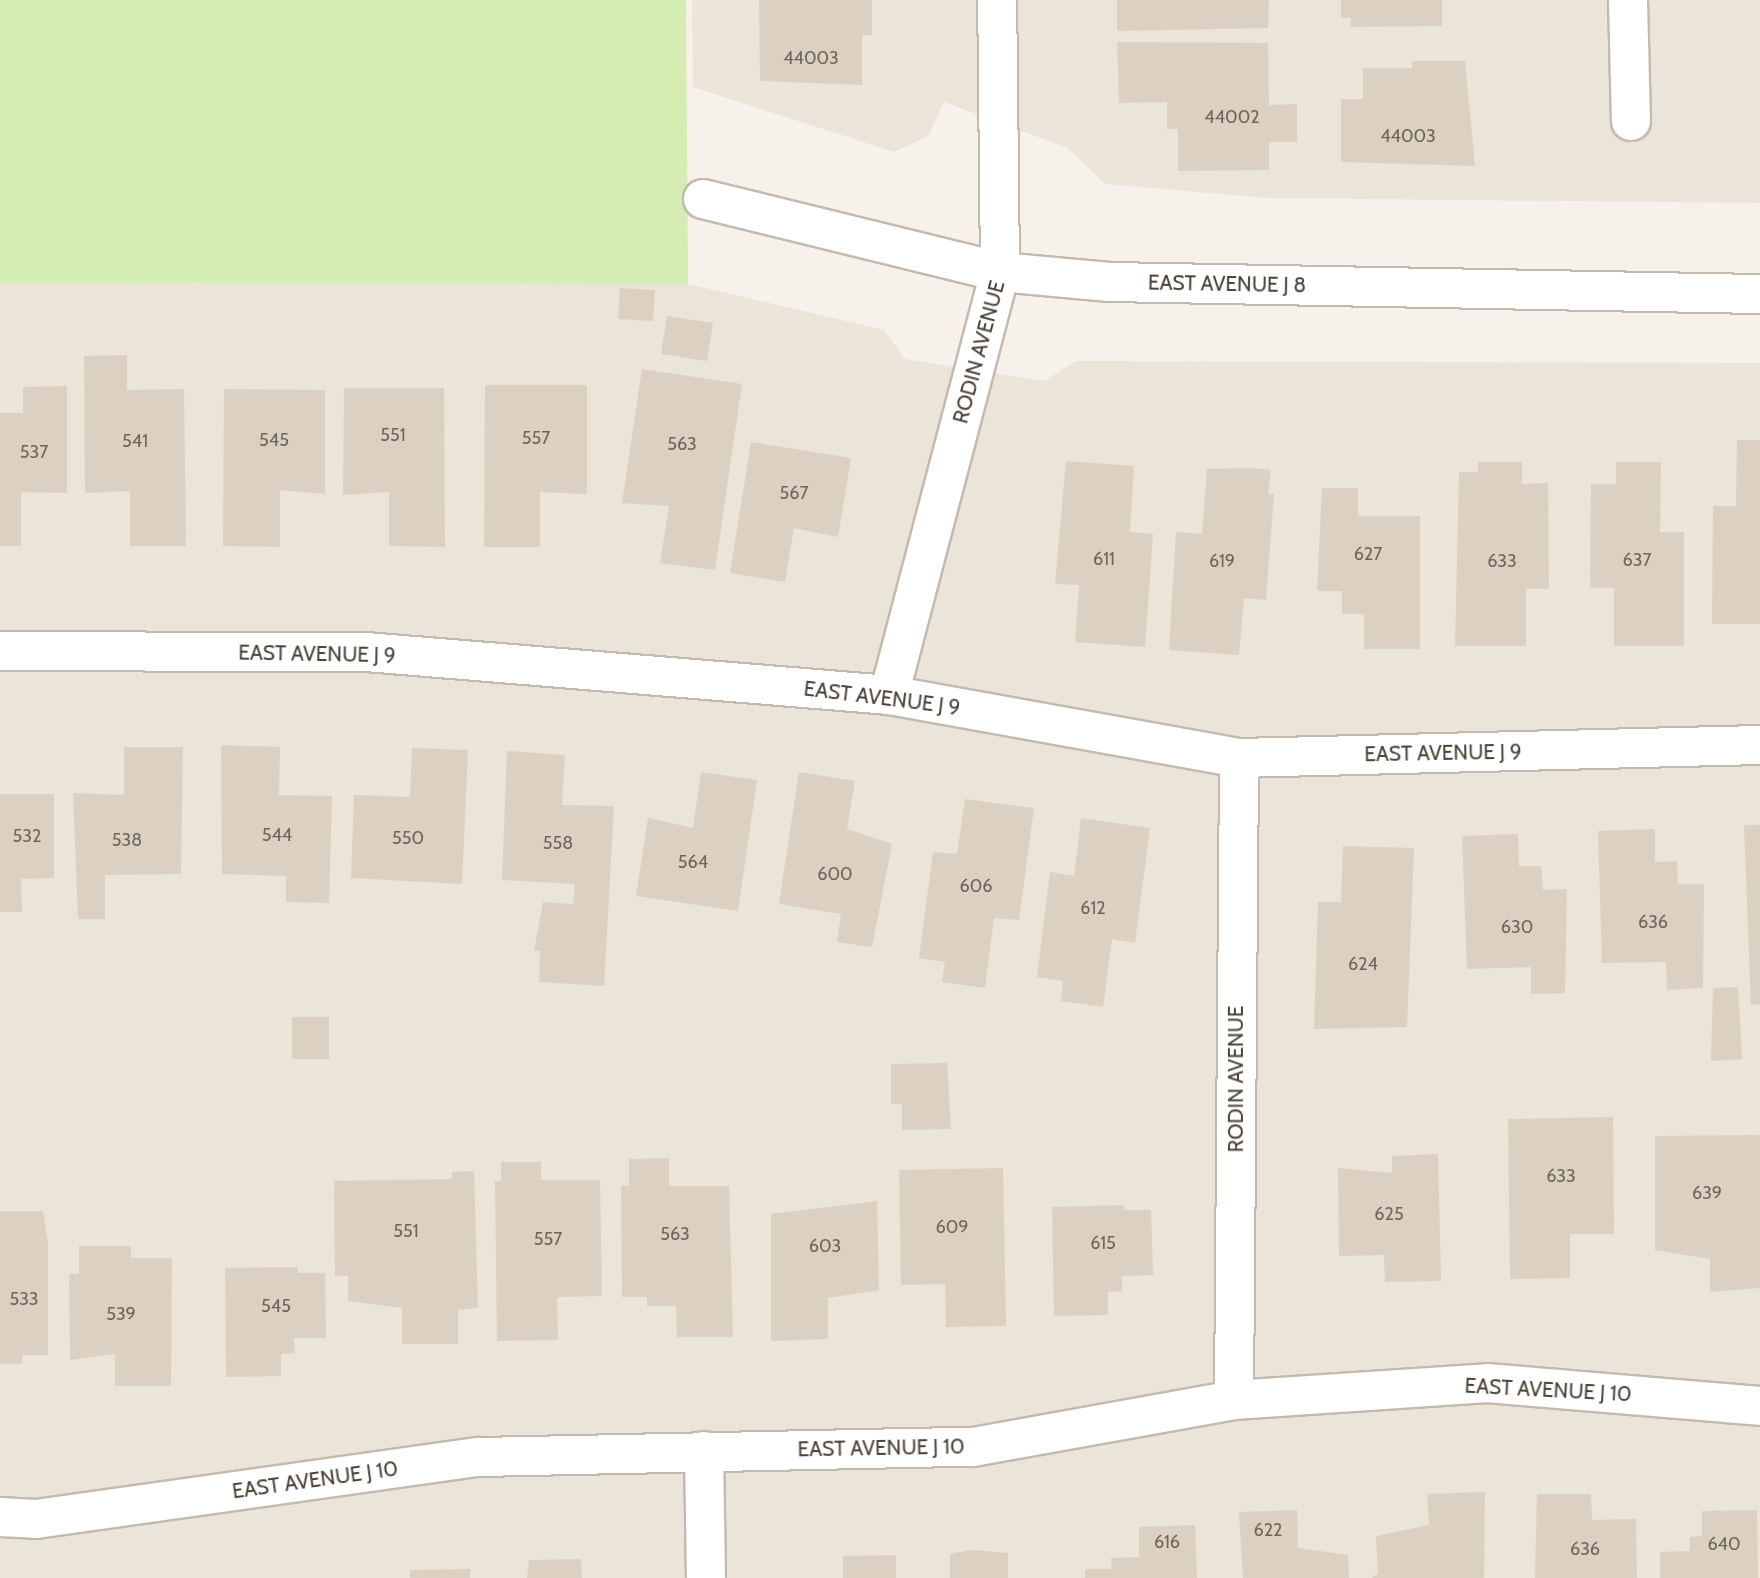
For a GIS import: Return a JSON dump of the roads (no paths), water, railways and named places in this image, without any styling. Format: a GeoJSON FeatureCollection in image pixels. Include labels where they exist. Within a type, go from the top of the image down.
{"type":"FeatureCollection","features":[{"type":"Feature","properties":{"kind":"street","name":"RODIN AVENUE"},"geometry":{"type":"LineString","coordinates":[[889,695],[1000,272],[997,0]]}},
{"type":"Feature","properties":{"kind":"street"},"geometry":{"type":"LineString","coordinates":[[1628,0],[1631,121]]}},
{"type":"Feature","properties":{"kind":"street","name":"EAST AVENUE J 8"},"geometry":{"type":"LineString","coordinates":[[703,199],[1000,272],[1110,282],[1760,294]]}},
{"type":"Feature","properties":{"kind":"street","name":"EAST AVENUE J 9"},"geometry":{"type":"LineString","coordinates":[[0,652],[366,652],[889,695],[1239,758],[1760,745]]}},
{"type":"Feature","properties":{"kind":"street","name":"RODIN AVENUE"},"geometry":{"type":"LineString","coordinates":[[1234,1400],[1239,758]]}},
{"type":"Feature","properties":{"kind":"street","name":"EAST AVENUE J 10"},"geometry":{"type":"LineString","coordinates":[[0,1517],[36,1519],[479,1457],[973,1447],[1234,1400],[1487,1383],[1760,1406]]}},
{"type":"Feature","properties":{"kind":"street"},"geometry":{"type":"LineString","coordinates":[[704,1451],[706,1578]]}}]}
